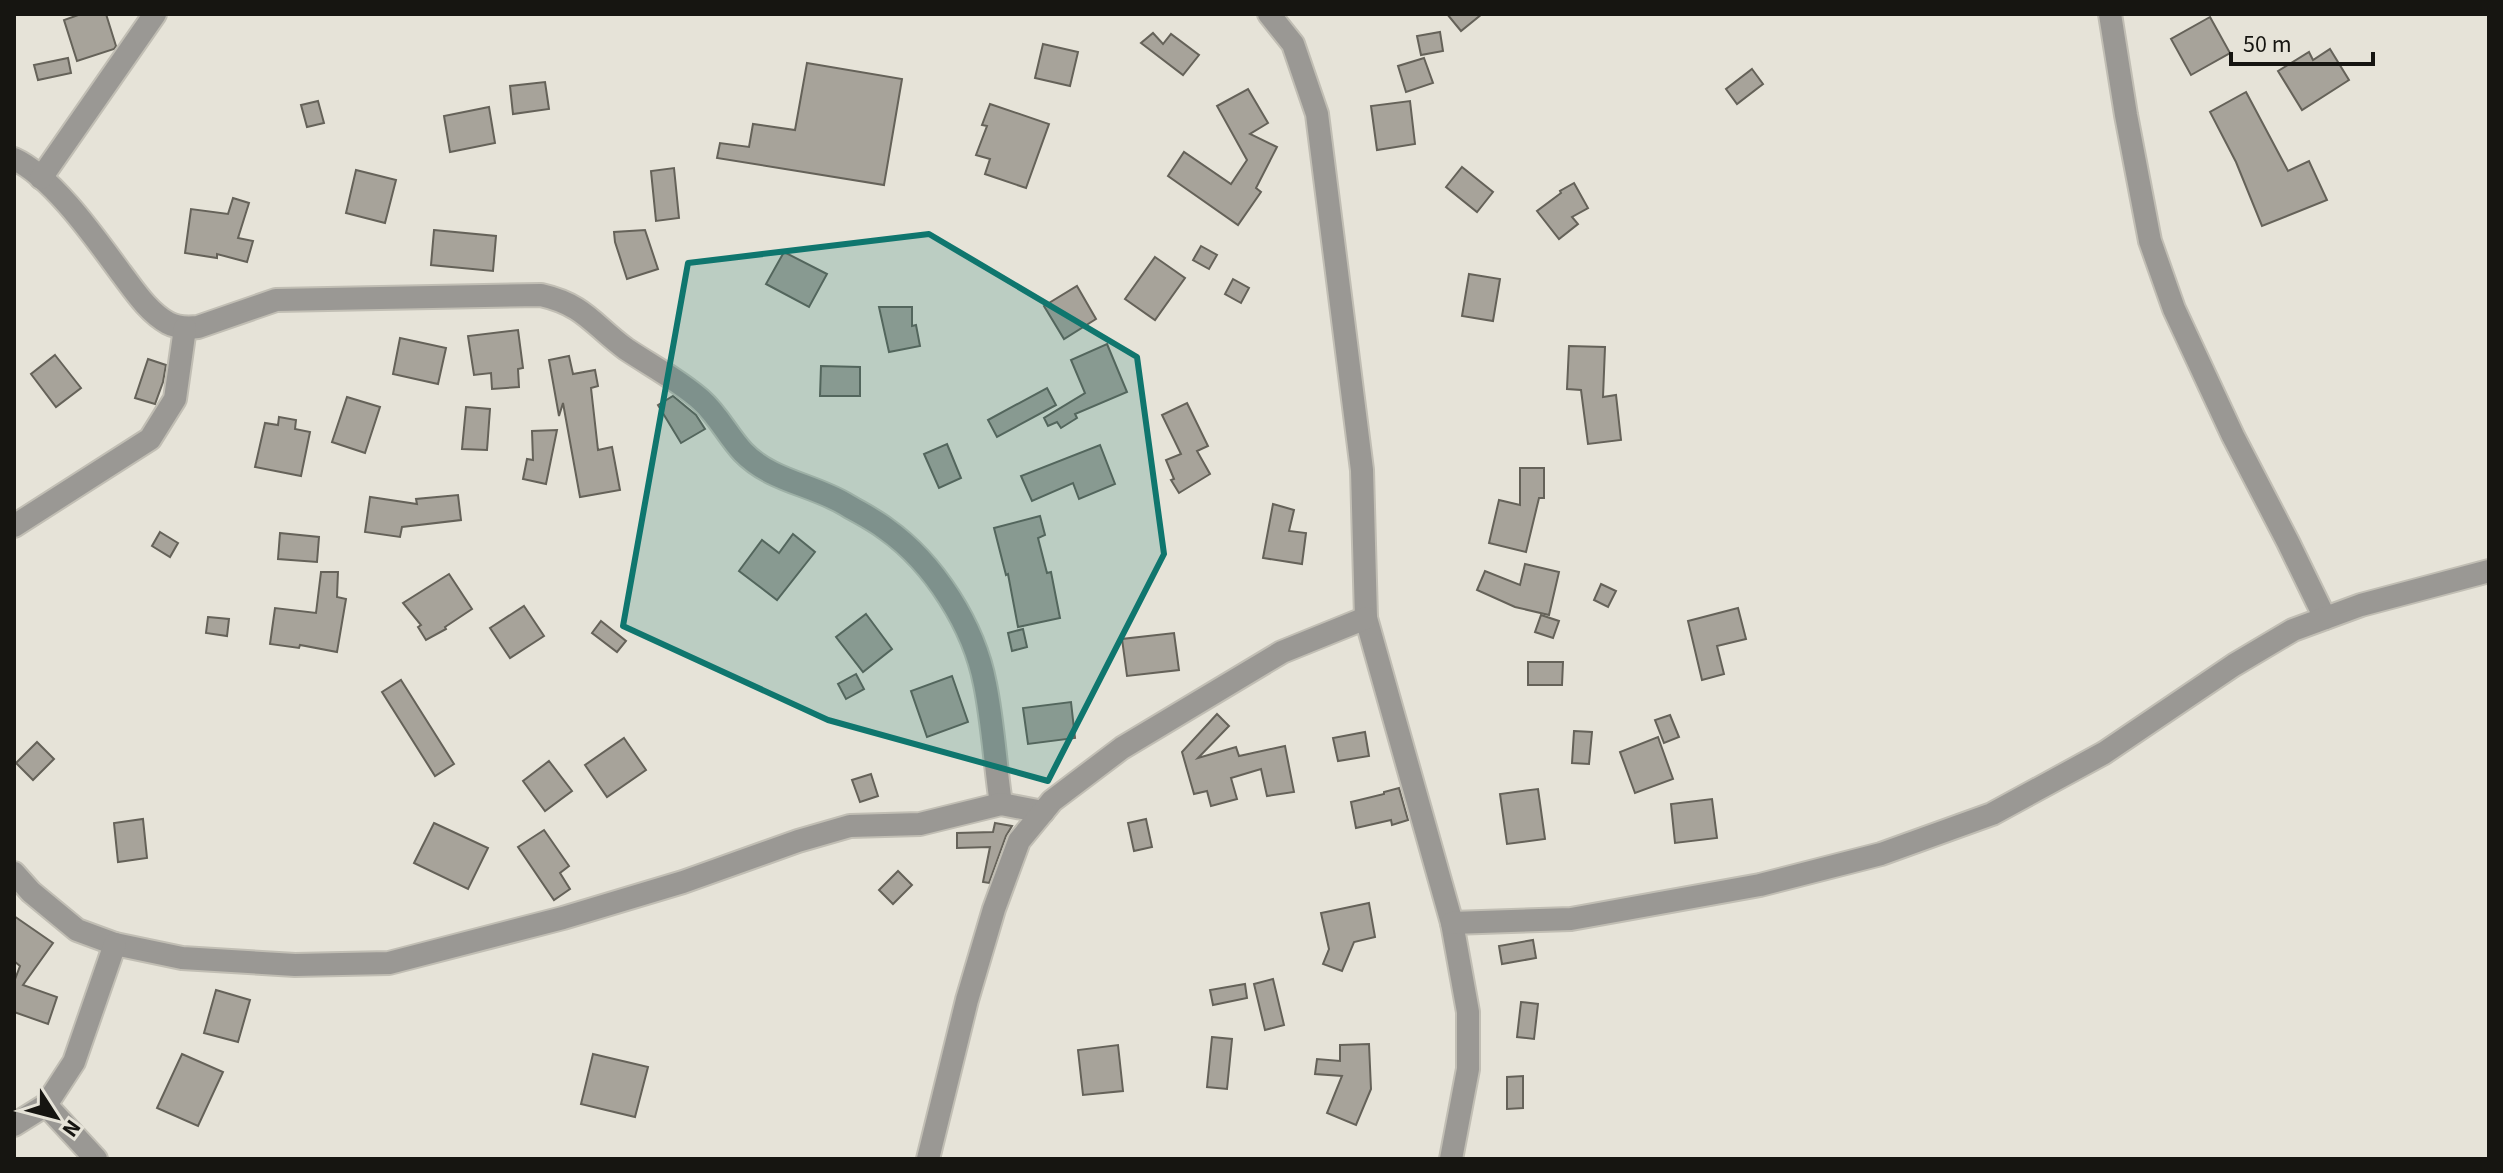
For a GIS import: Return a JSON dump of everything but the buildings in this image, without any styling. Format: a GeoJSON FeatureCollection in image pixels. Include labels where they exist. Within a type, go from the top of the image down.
{"type":"FeatureCollection","features":[{"type":"Feature","properties":{"kind":"street"},"geometry":{"type":"LineString","coordinates":[[41,178],[155,14]]}},
{"type":"Feature","properties":{"kind":"street"},"geometry":{"type":"LineString","coordinates":[[1269,14],[1293,44],[1317,114],[1362,470],[1366,618],[1452,923],[1468,1012],[1468,1069],[1451,1159]]}},
{"type":"Feature","properties":{"kind":"street"},"geometry":{"type":"LineString","coordinates":[[2110,14],[2150,241],[2174,309],[2233,436],[2325,618]]}},
{"type":"Feature","properties":{"kind":"street"},"geometry":{"type":"LineString","coordinates":[[14,159],[41,178],[87,226],[142,301],[167,322],[185,328],[198,327],[276,300],[541,295],[563,300],[581,310],[617,342],[701,400],[742,451],[761,468],[833,497],[887,529],[926,566],[955,607],[975,645],[985,683],[1001,804]]}},
{"type":"Feature","properties":{"kind":"street"},"geometry":{"type":"LineString","coordinates":[[14,526],[150,439],[175,399],[185,328]]}},
{"type":"Feature","properties":{"kind":"street"},"geometry":{"type":"LineString","coordinates":[[1452,923],[1571,919],[1760,885],[1881,854],[1992,814],[2104,753],[2234,665],[2293,630],[2361,605],[2489,571]]}},
{"type":"Feature","properties":{"kind":"street"},"geometry":{"type":"LineString","coordinates":[[928,1159],[967,1000],[994,909],[1019,841],[1052,801],[1122,748],[1282,652],[1366,618]]}},
{"type":"Feature","properties":{"kind":"street"},"geometry":{"type":"LineString","coordinates":[[14,873],[31,892],[77,930],[115,944],[182,958],[295,965],[389,963],[563,918],[850,826],[920,824],[1001,804],[1043,812]]}},
{"type":"Feature","properties":{"kind":"street"},"geometry":{"type":"LineString","coordinates":[[14,1125],[46,1105],[74,1062],[115,944]]}},
{"type":"Feature","properties":{"kind":"street"},"geometry":{"type":"LineString","coordinates":[[46,1105],[96,1159]]}},
{"type":"Feature","properties":{"kind":"highlighted area"},"geometry":{"type":"Polygon","coordinates":[[[929,234],[1137,357],[1164,554],[1048,781],[828,720],[623,626],[688,263],[929,234]]]}}]}
